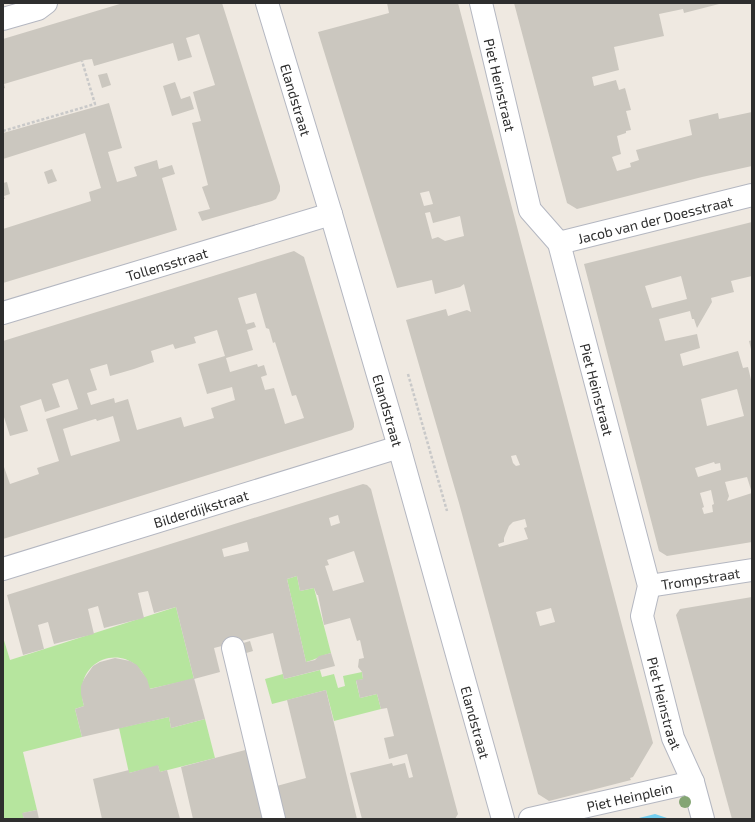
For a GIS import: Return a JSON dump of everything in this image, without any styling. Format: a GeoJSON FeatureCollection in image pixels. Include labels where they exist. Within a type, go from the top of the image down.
{"type":"FeatureCollection","features":[{"type":"Feature","properties":{"kind":"street"},"geometry":{"type":"LineString","coordinates":[[3,19],[38,9],[46,3]]}},
{"type":"Feature","properties":{"kind":"street","name":"Elandstraat"},"geometry":{"type":"LineString","coordinates":[[267,3],[331,214],[399,447],[503,819]]}},
{"type":"Feature","properties":{"kind":"street","name":"Piet Heinstraat"},"geometry":{"type":"LineString","coordinates":[[481,3],[530,210],[559,243],[648,586],[642,616],[673,738],[693,782]]}},
{"type":"Feature","properties":{"kind":"street","name":"Jacob van der Doesstraat"},"geometry":{"type":"LineString","coordinates":[[559,243],[752,195]]}},
{"type":"Feature","properties":{"kind":"street","name":"Tollensstraat"},"geometry":{"type":"LineString","coordinates":[[3,313],[331,214]]}},
{"type":"Feature","properties":{"kind":"street","name":"Bilderdijkstraat"},"geometry":{"type":"LineString","coordinates":[[3,569],[399,447]]}},
{"type":"Feature","properties":{"kind":"street","name":"Trompstraat"},"geometry":{"type":"LineString","coordinates":[[648,586],[752,570]]}},
{"type":"Feature","properties":{"kind":"street"},"geometry":{"type":"LineString","coordinates":[[233,648],[274,819]]}},
{"type":"Feature","properties":{"kind":"street","name":"Piet Heinplein"},"geometry":{"type":"LineString","coordinates":[[530,819],[693,782],[703,819]]}},
{"type":"Feature","properties":{"kind":"path"},"geometry":{"type":"LineString","coordinates":[[3,130],[95,104],[82,61]]}},
{"type":"Feature","properties":{"kind":"green space"},"geometry":{"type":"Polygon","coordinates":[[[297,576],[300,591],[314,588],[331,653],[306,662],[287,579],[297,576]]]}},
{"type":"Feature","properties":{"kind":"green space"},"geometry":{"type":"Polygon","coordinates":[[[176,607],[194,679],[149,689],[142,673],[132,662],[120,658],[107,658],[95,664],[86,674],[82,688],[84,706],[75,709],[82,737],[23,752],[37,810],[23,813],[24,819],[3,819],[3,637],[10,660],[176,607]]]}},
{"type":"Feature","properties":{"kind":"green space"},"geometry":{"type":"Polygon","coordinates":[[[320,670],[322,677],[334,674],[338,688],[345,686],[343,676],[362,672],[363,679],[356,681],[360,698],[377,694],[381,709],[334,721],[326,690],[272,704],[265,679],[283,674],[284,679],[320,670]]]}},
{"type":"Feature","properties":{"kind":"green space"},"geometry":{"type":"Polygon","coordinates":[[[169,717],[171,728],[205,719],[215,758],[160,772],[158,766],[129,773],[119,728],[169,717]]]}},
{"type":"Feature","properties":{"kind":"water"},"geometry":{"type":"Polygon","coordinates":[[[655,814],[670,819],[635,819],[655,814]]]}},
{"type":"Feature","properties":{"kind":"building"},"geometry":{"type":"Polygon","coordinates":[[[123,3],[222,3],[280,186],[280,191],[276,199],[202,221],[198,212],[210,209],[202,187],[208,185],[192,123],[201,121],[193,92],[215,85],[199,34],[186,38],[192,57],[178,61],[173,43],[94,66],[92,59],[85,60],[4,84],[5,88],[3,89],[3,39],[123,3]]]}},
{"type":"Feature","properties":{"kind":"building"},"geometry":{"type":"Polygon","coordinates":[[[387,3],[458,3],[653,743],[633,777],[630,778],[631,780],[549,801],[538,794],[459,503],[406,320],[446,309],[448,316],[467,310],[471,312],[464,284],[460,287],[435,294],[432,280],[397,288],[318,32],[389,13],[387,3]],[[429,191],[420,193],[424,206],[433,204],[429,191]],[[430,212],[425,213],[432,239],[438,237],[445,241],[464,236],[460,216],[433,223],[430,212]],[[516,455],[511,456],[513,463],[516,466],[520,465],[516,455]],[[525,519],[513,522],[509,526],[504,542],[498,544],[499,547],[528,539],[524,528],[527,527],[525,519]],[[551,608],[536,612],[540,626],[555,622],[551,608]]]}},
{"type":"Feature","properties":{"kind":"building"},"geometry":{"type":"Polygon","coordinates":[[[514,3],[723,3],[684,13],[683,9],[659,14],[664,36],[614,47],[619,70],[592,77],[594,86],[616,80],[619,90],[625,88],[631,110],[626,111],[631,130],[617,136],[621,154],[612,157],[617,171],[631,167],[630,163],[639,160],[636,150],[692,135],[689,120],[718,113],[719,119],[752,112],[752,166],[702,177],[577,209],[567,203],[514,3]]]}},
{"type":"Feature","properties":{"kind":"building"},"geometry":{"type":"Polygon","coordinates":[[[107,73],[111,85],[102,88],[98,75],[107,73]]]}},
{"type":"Feature","properties":{"kind":"building"},"geometry":{"type":"Polygon","coordinates":[[[175,82],[181,99],[190,96],[194,109],[172,116],[163,86],[175,82]]]}},
{"type":"Feature","properties":{"kind":"building"},"geometry":{"type":"Polygon","coordinates":[[[109,103],[122,148],[108,152],[117,182],[137,176],[134,167],[157,160],[159,169],[172,165],[175,174],[162,178],[177,230],[3,283],[3,229],[91,201],[89,192],[101,188],[85,133],[3,159],[3,133],[109,103]]]}},
{"type":"Feature","properties":{"kind":"building"},"geometry":{"type":"Polygon","coordinates":[[[52,169],[57,181],[48,184],[44,172],[52,169]]]}},
{"type":"Feature","properties":{"kind":"building"},"geometry":{"type":"Polygon","coordinates":[[[7,182],[10,194],[4,196],[5,199],[3,199],[3,183],[7,182]]]}},
{"type":"Feature","properties":{"kind":"building"},"geometry":{"type":"Polygon","coordinates":[[[752,222],[752,276],[731,281],[734,292],[711,298],[712,302],[697,328],[690,311],[659,319],[665,341],[697,334],[700,348],[680,354],[683,366],[738,351],[743,368],[748,367],[752,384],[752,493],[752,542],[667,556],[659,551],[584,264],[752,222]],[[681,276],[645,286],[652,308],[687,299],[681,276]],[[737,389],[701,399],[707,426],[744,416],[737,389]],[[714,462],[695,468],[698,477],[721,470],[720,463],[715,464],[714,462]],[[747,477],[725,482],[729,496],[727,501],[752,493],[747,477]],[[711,490],[700,493],[704,507],[702,508],[704,514],[713,512],[712,505],[714,504],[711,490]]]}},
{"type":"Feature","properties":{"kind":"building"},"geometry":{"type":"Polygon","coordinates":[[[294,251],[304,257],[354,427],[352,430],[3,539],[3,467],[10,484],[39,474],[37,468],[59,461],[46,419],[78,409],[68,379],[52,384],[60,407],[45,412],[41,399],[20,406],[28,431],[10,436],[3,414],[3,341],[294,251]],[[256,293],[238,298],[246,324],[254,322],[256,327],[247,330],[253,350],[226,358],[230,372],[257,364],[258,367],[264,365],[267,375],[261,377],[265,390],[274,388],[285,424],[304,418],[296,395],[292,396],[275,342],[273,343],[269,329],[266,328],[256,293]],[[217,330],[194,337],[196,343],[175,349],[173,344],[151,351],[154,362],[134,369],[110,376],[107,364],[90,369],[97,390],[87,393],[91,405],[114,398],[115,403],[128,399],[137,430],[181,417],[184,427],[214,418],[211,408],[235,400],[232,387],[207,394],[198,364],[225,356],[217,330]],[[113,416],[97,421],[95,419],[63,429],[71,456],[120,441],[113,416]]]}},
{"type":"Feature","properties":{"kind":"building"},"geometry":{"type":"Polygon","coordinates":[[[752,340],[752,349],[751,349],[749,341],[752,340]]]}},
{"type":"Feature","properties":{"kind":"building"},"geometry":{"type":"Polygon","coordinates":[[[363,484],[367,485],[371,489],[458,814],[455,819],[362,819],[350,773],[392,763],[393,766],[405,763],[409,778],[413,777],[407,754],[389,759],[384,738],[394,736],[387,708],[381,709],[377,694],[360,698],[356,680],[363,679],[362,672],[358,667],[359,659],[364,658],[360,640],[357,641],[350,618],[324,625],[318,595],[314,588],[300,591],[297,576],[287,579],[306,662],[315,660],[319,656],[331,653],[335,666],[284,679],[273,633],[214,648],[220,672],[194,679],[176,607],[154,613],[148,591],[138,593],[144,618],[104,628],[98,606],[88,609],[94,634],[54,644],[48,622],[38,625],[44,649],[23,655],[7,595],[363,484]],[[338,515],[329,518],[331,526],[340,523],[338,515]],[[247,542],[222,549],[224,557],[249,551],[247,542]],[[354,551],[327,560],[329,565],[325,566],[333,591],[364,582],[354,551]]]}},
{"type":"Feature","properties":{"kind":"building"},"geometry":{"type":"Polygon","coordinates":[[[752,597],[752,819],[732,819],[676,615],[680,609],[752,597]]]}},
{"type":"Feature","properties":{"kind":"building"},"geometry":{"type":"Polygon","coordinates":[[[250,641],[253,651],[243,654],[240,644],[250,641]]]}},
{"type":"Feature","properties":{"kind":"building"},"geometry":{"type":"Polygon","coordinates":[[[115,658],[130,661],[137,665],[147,679],[150,689],[194,678],[205,719],[171,728],[169,717],[82,737],[75,709],[84,706],[81,686],[93,666],[100,662],[115,658]]]}},
{"type":"Feature","properties":{"kind":"building"},"geometry":{"type":"Polygon","coordinates":[[[326,690],[357,819],[274,819],[273,787],[306,778],[287,700],[326,690]]]}},
{"type":"Feature","properties":{"kind":"building"},"geometry":{"type":"Polygon","coordinates":[[[249,749],[267,819],[193,819],[181,767],[249,749]]]}},
{"type":"Feature","properties":{"kind":"building"},"geometry":{"type":"Polygon","coordinates":[[[158,765],[160,772],[167,770],[180,819],[102,819],[93,779],[129,770],[129,773],[158,765]]]}},
{"type":"Feature","properties":{"kind":"building"},"geometry":{"type":"Polygon","coordinates":[[[37,810],[39,819],[24,819],[22,813],[37,810]]]}}]}
